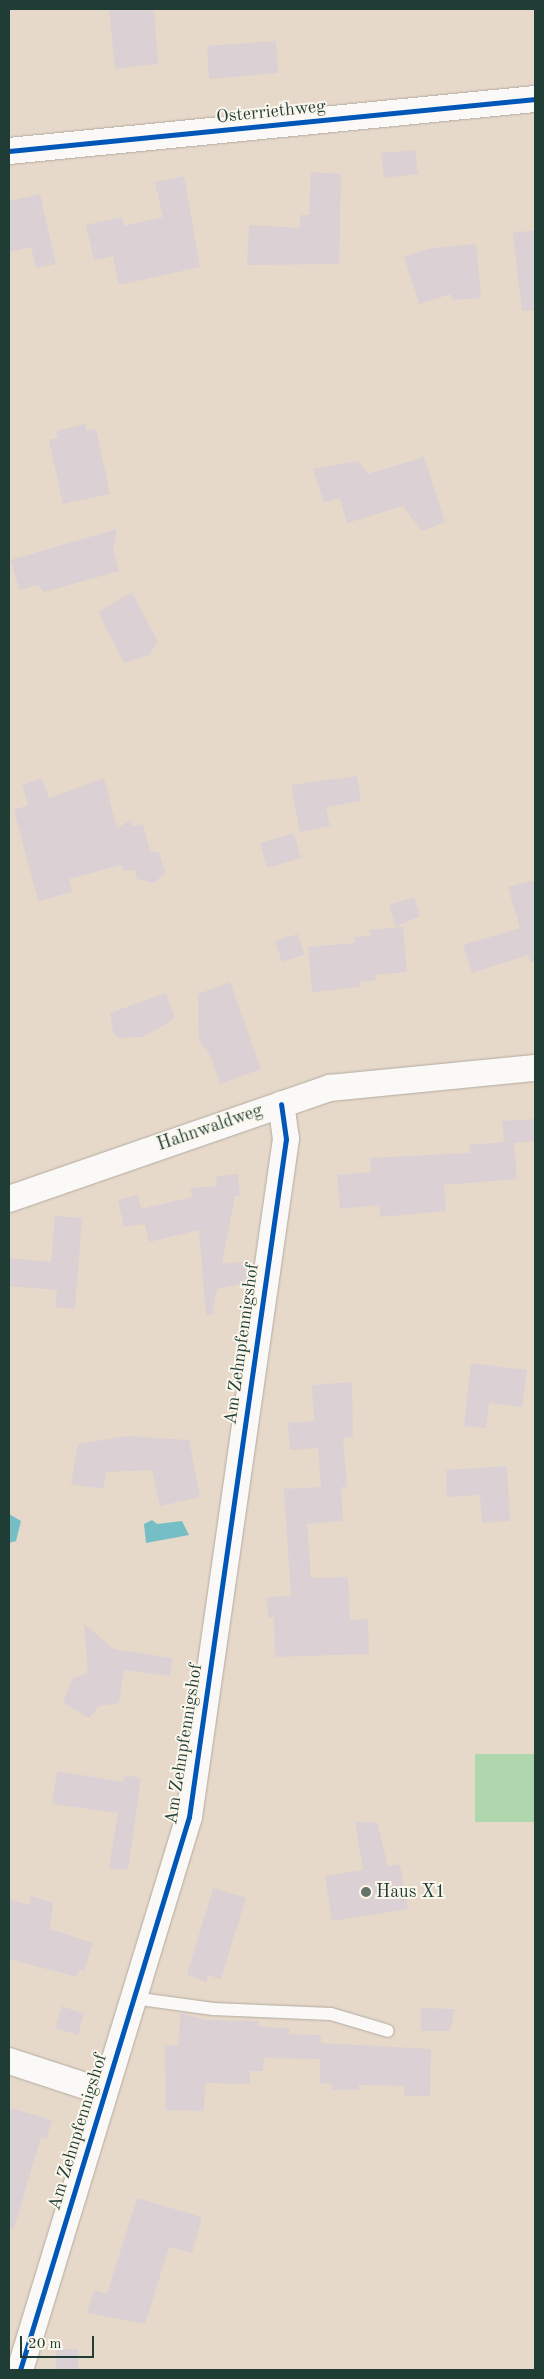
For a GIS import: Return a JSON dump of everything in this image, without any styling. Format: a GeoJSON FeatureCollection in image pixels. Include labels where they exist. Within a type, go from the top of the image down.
{"type":"FeatureCollection","features":[{"type":"Feature","properties":{"kind":"street","name":"Osterriethweg"},"geometry":{"type":"LineString","coordinates":[[9,151],[535,99]]}},
{"type":"Feature","properties":{"kind":"street","name":"Hahnwaldweg"},"geometry":{"type":"LineString","coordinates":[[9,1199],[281,1104],[356,1084],[535,1068]]}},
{"type":"Feature","properties":{"kind":"street","name":"Am Zehnpfennigshof"},"geometry":{"type":"LineString","coordinates":[[20,2370],[188,1817],[198,1769],[286,1139],[281,1104]]}},
{"type":"Feature","properties":{"kind":"street"},"geometry":{"type":"LineString","coordinates":[[9,2061],[104,2092]]}},
{"type":"Feature","properties":{"kind":"lane"},"geometry":{"type":"LineString","coordinates":[[133,1998],[213,2009],[331,2014],[388,2031]]}},
{"type":"Feature","properties":{"kind":"green space"},"geometry":{"type":"Polygon","coordinates":[[[475,1754],[535,1754],[535,1822],[475,1822],[475,1754]]]}},
{"type":"Feature","properties":{"kind":"water"},"geometry":{"type":"Polygon","coordinates":[[[9,1514],[21,1521],[16,1541],[9,1543],[9,1514]]]}},
{"type":"Feature","properties":{"kind":"water"},"geometry":{"type":"Polygon","coordinates":[[[152,1520],[157,1524],[182,1521],[189,1535],[146,1543],[144,1524],[152,1520]]]}},
{"type":"Feature","properties":{"kind":"building"},"geometry":{"type":"Polygon","coordinates":[[[109,9],[154,9],[158,64],[115,69],[109,9]]]}},
{"type":"Feature","properties":{"kind":"building"},"geometry":{"type":"Polygon","coordinates":[[[276,41],[278,73],[209,79],[207,46],[276,41]]]}},
{"type":"Feature","properties":{"kind":"building"},"geometry":{"type":"Polygon","coordinates":[[[415,150],[418,174],[384,178],[381,153],[415,150]]]}},
{"type":"Feature","properties":{"kind":"building"},"geometry":{"type":"Polygon","coordinates":[[[311,172],[341,174],[339,264],[247,265],[249,225],[300,228],[300,215],[309,215],[311,172]]]}},
{"type":"Feature","properties":{"kind":"building"},"geometry":{"type":"Polygon","coordinates":[[[184,176],[200,267],[119,285],[113,256],[94,260],[86,225],[122,217],[124,226],[163,217],[155,182],[184,176]]]}},
{"type":"Feature","properties":{"kind":"building"},"geometry":{"type":"Polygon","coordinates":[[[40,194],[56,264],[36,268],[31,247],[9,252],[9,201],[40,194]]]}},
{"type":"Feature","properties":{"kind":"building"},"geometry":{"type":"Polygon","coordinates":[[[535,230],[535,310],[522,311],[513,233],[535,230]]]}},
{"type":"Feature","properties":{"kind":"building"},"geometry":{"type":"Polygon","coordinates":[[[476,244],[481,298],[452,300],[451,294],[419,304],[404,256],[432,248],[476,244]]]}},
{"type":"Feature","properties":{"kind":"building"},"geometry":{"type":"Polygon","coordinates":[[[85,424],[87,431],[96,429],[110,494],[63,504],[49,440],[58,438],[56,431],[85,424]]]}},
{"type":"Feature","properties":{"kind":"building"},"geometry":{"type":"Polygon","coordinates":[[[424,457],[445,522],[422,531],[403,506],[347,523],[340,498],[324,503],[313,469],[358,461],[368,474],[424,457]]]}},
{"type":"Feature","properties":{"kind":"building"},"geometry":{"type":"Polygon","coordinates":[[[117,529],[113,549],[119,571],[44,592],[38,585],[19,590],[11,560],[117,529]]]}},
{"type":"Feature","properties":{"kind":"building"},"geometry":{"type":"Polygon","coordinates":[[[132,592],[158,642],[149,655],[124,663],[98,612],[132,592]]]}},
{"type":"Feature","properties":{"kind":"building"},"geometry":{"type":"Polygon","coordinates":[[[357,776],[361,801],[326,807],[330,826],[300,832],[291,785],[357,776]]]}},
{"type":"Feature","properties":{"kind":"building"},"geometry":{"type":"Polygon","coordinates":[[[42,778],[49,798],[104,778],[117,828],[131,820],[132,826],[143,824],[150,851],[159,852],[165,873],[154,883],[137,879],[135,870],[123,871],[121,865],[69,879],[72,892],[38,901],[14,810],[28,805],[22,785],[42,778]]]}},
{"type":"Feature","properties":{"kind":"building"},"geometry":{"type":"Polygon","coordinates":[[[294,833],[301,858],[267,868],[260,843],[294,833]]]}},
{"type":"Feature","properties":{"kind":"building"},"geometry":{"type":"Polygon","coordinates":[[[530,881],[535,882],[535,962],[530,962],[528,955],[472,973],[463,945],[520,928],[508,887],[530,881]]]}},
{"type":"Feature","properties":{"kind":"building"},"geometry":{"type":"Polygon","coordinates":[[[414,897],[420,916],[396,927],[389,905],[414,897]]]}},
{"type":"Feature","properties":{"kind":"building"},"geometry":{"type":"Polygon","coordinates":[[[403,927],[407,972],[375,975],[376,980],[360,982],[360,987],[312,992],[308,947],[355,943],[354,937],[370,936],[370,930],[403,927]]]}},
{"type":"Feature","properties":{"kind":"building"},"geometry":{"type":"Polygon","coordinates":[[[298,934],[304,955],[282,962],[275,941],[298,934]]]}},
{"type":"Feature","properties":{"kind":"building"},"geometry":{"type":"Polygon","coordinates":[[[230,982],[261,1069],[220,1084],[210,1055],[199,1041],[198,994],[230,982]]]}},
{"type":"Feature","properties":{"kind":"building"},"geometry":{"type":"Polygon","coordinates":[[[166,993],[175,1018],[144,1037],[119,1038],[113,1032],[110,1013],[166,993]]]}},
{"type":"Feature","properties":{"kind":"building"},"geometry":{"type":"Polygon","coordinates":[[[535,1119],[535,1141],[514,1143],[517,1179],[444,1185],[446,1211],[380,1217],[379,1205],[340,1209],[337,1175],[371,1172],[370,1158],[470,1153],[469,1145],[504,1142],[502,1121],[535,1119]]]}},
{"type":"Feature","properties":{"kind":"building"},"geometry":{"type":"Polygon","coordinates":[[[238,1174],[240,1196],[235,1196],[222,1264],[251,1261],[250,1282],[217,1289],[212,1315],[206,1315],[199,1230],[149,1242],[141,1209],[192,1197],[190,1188],[217,1186],[216,1176],[238,1174]]]}},
{"type":"Feature","properties":{"kind":"building"},"geometry":{"type":"Polygon","coordinates":[[[138,1195],[145,1224],[124,1227],[118,1200],[138,1195]]]}},
{"type":"Feature","properties":{"kind":"building"},"geometry":{"type":"Polygon","coordinates":[[[55,1216],[82,1218],[75,1309],[55,1307],[57,1290],[9,1286],[9,1258],[51,1262],[55,1216]]]}},
{"type":"Feature","properties":{"kind":"building"},"geometry":{"type":"Polygon","coordinates":[[[471,1363],[527,1370],[522,1407],[489,1403],[486,1428],[464,1426],[471,1363]]]}},
{"type":"Feature","properties":{"kind":"building"},"geometry":{"type":"Polygon","coordinates":[[[352,1382],[353,1437],[343,1438],[347,1487],[341,1487],[343,1521],[307,1524],[311,1578],[348,1577],[350,1620],[368,1619],[369,1654],[275,1657],[274,1617],[268,1618],[267,1597],[291,1596],[284,1489],[321,1487],[318,1448],[290,1450],[288,1423],[314,1421],[312,1385],[352,1382]]]}},
{"type":"Feature","properties":{"kind":"building"},"geometry":{"type":"Polygon","coordinates":[[[128,1436],[189,1440],[200,1497],[160,1506],[152,1470],[106,1472],[103,1489],[71,1484],[78,1444],[128,1436]]]}},
{"type":"Feature","properties":{"kind":"building"},"geometry":{"type":"Polygon","coordinates":[[[507,1466],[510,1521],[482,1523],[480,1495],[447,1497],[446,1470],[507,1466]]]}},
{"type":"Feature","properties":{"kind":"building"},"geometry":{"type":"Polygon","coordinates":[[[84,1624],[114,1649],[172,1658],[170,1676],[124,1670],[119,1703],[99,1706],[89,1718],[69,1706],[63,1702],[73,1678],[88,1673],[84,1624]]]}},
{"type":"Feature","properties":{"kind":"building"},"geometry":{"type":"Polygon","coordinates":[[[57,1771],[123,1782],[124,1775],[141,1778],[128,1870],[109,1868],[118,1813],[52,1804],[57,1771]]]}},
{"type":"Feature","properties":{"kind":"building","name":"Haus X1"},"geometry":{"type":"Polygon","coordinates":[[[355,1822],[377,1822],[388,1866],[400,1864],[408,1909],[332,1921],[325,1876],[363,1870],[355,1822]]]}},
{"type":"Feature","properties":{"kind":"building"},"geometry":{"type":"Polygon","coordinates":[[[213,1888],[246,1898],[221,1979],[207,1975],[207,1982],[187,1975],[213,1888]]]}},
{"type":"Feature","properties":{"kind":"building"},"geometry":{"type":"Polygon","coordinates":[[[31,1896],[53,1903],[50,1929],[93,1943],[84,1971],[79,1969],[77,1977],[9,1959],[9,1899],[29,1905],[31,1896]]]}},
{"type":"Feature","properties":{"kind":"building"},"geometry":{"type":"Polygon","coordinates":[[[62,2006],[84,2014],[78,2035],[55,2028],[62,2006]]]}},
{"type":"Feature","properties":{"kind":"building"},"geometry":{"type":"Polygon","coordinates":[[[421,2008],[455,2009],[450,2031],[421,2031],[421,2008]]]}},
{"type":"Feature","properties":{"kind":"building"},"geometry":{"type":"Polygon","coordinates":[[[180,2013],[206,2020],[259,2021],[259,2027],[290,2028],[289,2034],[321,2035],[321,2043],[431,2049],[430,2096],[404,2096],[404,2086],[359,2085],[359,2090],[332,2090],[332,2084],[320,2083],[320,2059],[264,2058],[263,2071],[250,2071],[250,2084],[205,2083],[204,2111],[166,2110],[165,2045],[179,2046],[180,2013]]]}},
{"type":"Feature","properties":{"kind":"building"},"geometry":{"type":"Polygon","coordinates":[[[14,2109],[52,2120],[46,2139],[41,2137],[14,2229],[9,2228],[9,2110],[14,2109]]]}},
{"type":"Feature","properties":{"kind":"building"},"geometry":{"type":"Polygon","coordinates":[[[137,2198],[202,2217],[192,2253],[169,2247],[145,2324],[87,2313],[94,2290],[107,2294],[137,2198]]]}},
{"type":"Feature","properties":{"kind":"building"},"geometry":{"type":"Polygon","coordinates":[[[56,2349],[78,2349],[78,2370],[56,2370],[56,2349]]]}},
{"type":"Feature","properties":{"kind":"cycle path"},"geometry":{"type":"LineString","coordinates":[[9,151],[535,99]]}},
{"type":"Feature","properties":{"kind":"cycle path"},"geometry":{"type":"LineString","coordinates":[[20,2370],[189,1817],[286,1139],[281,1104]]}},
{"type":"Feature","properties":{"kind":"place","name":"Haus X1"},"geometry":{"type":"Point","coordinates":[366,1892]}}]}
